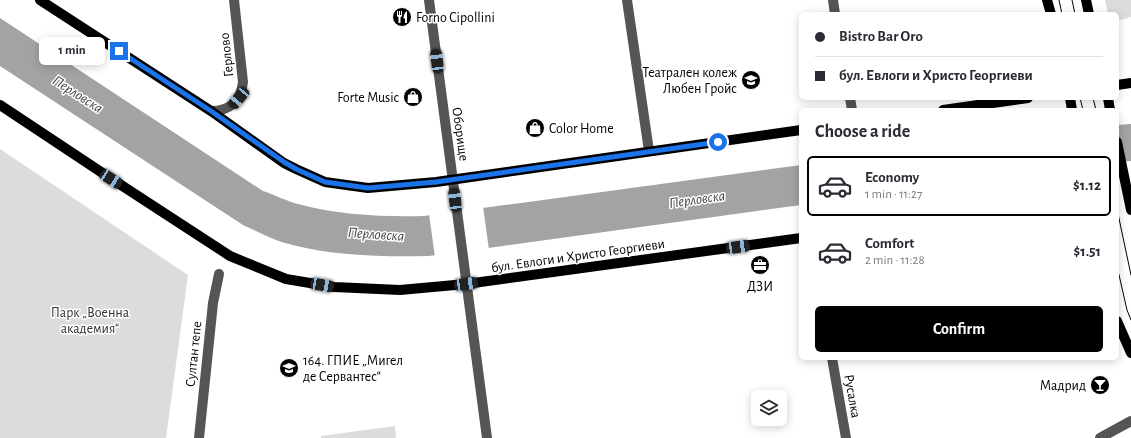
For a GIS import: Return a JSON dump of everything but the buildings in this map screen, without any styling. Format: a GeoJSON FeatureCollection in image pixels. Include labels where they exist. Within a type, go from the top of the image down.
{"type":"FeatureCollection","features":[{"type":"Feature","properties":{"kind":"main road"},"geometry":{"type":"LineString","coordinates":[[40,0],[211,111],[284,162],[325,182],[368,188],[453,179],[799,130]]}},
{"type":"Feature","properties":{"kind":"main road"},"geometry":{"type":"LineString","coordinates":[[1047,0],[1050,12]]}},
{"type":"Feature","properties":{"kind":"main road"},"geometry":{"type":"LineString","coordinates":[[1086,0],[1089,12]]}},
{"type":"Feature","properties":{"kind":"main road"},"geometry":{"type":"LineString","coordinates":[[1119,85],[1131,83]]}},
{"type":"Feature","properties":{"kind":"main road"},"geometry":{"type":"LineString","coordinates":[[957,108],[1014,100]]}},
{"type":"Feature","properties":{"kind":"main road","name":"бул. Евлоги и Христо Георгиеви"},"geometry":{"type":"LineString","coordinates":[[0,105],[230,256],[286,279],[334,287],[400,290],[466,284],[799,238]]}},
{"type":"Feature","properties":{"kind":"main road"},"geometry":{"type":"LineString","coordinates":[[1119,154],[1125,190],[1131,210]]}},
{"type":"Feature","properties":{"kind":"main road"},"geometry":{"type":"LineString","coordinates":[[1119,326],[1131,353]]}},
{"type":"Feature","properties":{"kind":"street","name":"Герлово"},"geometry":{"type":"LineString","coordinates":[[211,111],[219,111],[228,108],[239,98],[242,90],[243,82],[234,0]]}},
{"type":"Feature","properties":{"kind":"street","name":"Оборище"},"geometry":{"type":"LineString","coordinates":[[429,0],[487,438]]}},
{"type":"Feature","properties":{"kind":"street"},"geometry":{"type":"LineString","coordinates":[[627,0],[649,152]]}},
{"type":"Feature","properties":{"kind":"street"},"geometry":{"type":"LineString","coordinates":[[833,0],[835,12]]}},
{"type":"Feature","properties":{"kind":"street","name":"Султан тепе"},"geometry":{"type":"LineString","coordinates":[[199,438],[212,303],[220,274]]}},
{"type":"Feature","properties":{"kind":"street","name":"Русалка"},"geometry":{"type":"LineString","coordinates":[[832,360],[846,438]]}},
{"type":"Feature","properties":{"kind":"street"},"geometry":{"type":"LineString","coordinates":[[1100,438],[1131,421]]}},
{"type":"Feature","properties":{"kind":"green space"},"geometry":{"type":"Polygon","coordinates":[[[1105,0],[1131,0],[1131,17],[1119,20],[1119,12],[1108,12],[1105,0]]]}},
{"type":"Feature","properties":{"kind":"green space","name":"Парк „Военна академия“"},"geometry":{"type":"Polygon","coordinates":[[[0,149],[188,275],[166,438],[0,438],[0,149]]]}},
{"type":"Feature","properties":{"kind":"green space"},"geometry":{"type":"Polygon","coordinates":[[[395,426],[396,438],[321,438],[321,436],[395,426]]]}},
{"type":"Feature","properties":{"kind":"water","name":"Перловска"},"geometry":{"type":"Polygon","coordinates":[[[0,18],[263,191],[294,203],[329,211],[392,216],[424,216],[799,165],[799,205],[429,256],[357,255],[320,251],[280,241],[243,225],[0,66],[0,18]]]}},
{"type":"Feature","properties":{"kind":"water"},"geometry":{"type":"Polygon","coordinates":[[[1131,124],[1131,161],[1119,162],[1119,125],[1131,124]]]}},
{"type":"Feature","properties":{"kind":"pier"},"geometry":{"type":"Polygon","coordinates":[[[483,206],[489,250],[435,257],[429,214],[483,206]]]}},
{"type":"Feature","properties":{"kind":"tram line"},"geometry":{"type":"LineString","coordinates":[[1059,0],[1062,12]]}},
{"type":"Feature","properties":{"kind":"tram line"},"geometry":{"type":"LineString","coordinates":[[1072,0],[1075,12]]}},
{"type":"Feature","properties":{"kind":"tram line"},"geometry":{"type":"LineString","coordinates":[[1080,100],[1082,108]]}},
{"type":"Feature","properties":{"kind":"tram line"},"geometry":{"type":"LineString","coordinates":[[1094,100],[1096,108]]}},
{"type":"Feature","properties":{"kind":"tram line"},"geometry":{"type":"LineString","coordinates":[[1119,218],[1131,275]]}},
{"type":"Feature","properties":{"kind":"tram line"},"geometry":{"type":"LineString","coordinates":[[1119,275],[1127,310],[1131,320]]}},
{"type":"Feature","properties":{"kind":"place","name":"Forno Cipollini"},"geometry":{"type":"Point","coordinates":[402,17]}},
{"type":"Feature","properties":{"kind":"place","name":"Театрален колеж Любен Гройс"},"geometry":{"type":"Point","coordinates":[751,80]}},
{"type":"Feature","properties":{"kind":"place","name":"Forte Music"},"geometry":{"type":"Point","coordinates":[413,97]}},
{"type":"Feature","properties":{"kind":"place","name":"Color Home"},"geometry":{"type":"Point","coordinates":[535,128]}},
{"type":"Feature","properties":{"kind":"place","name":"ДЗИ"},"geometry":{"type":"Point","coordinates":[760,265]}},
{"type":"Feature","properties":{"kind":"place","name":"164. ГПИЕ „Мигел де Сервантес“"},"geometry":{"type":"Point","coordinates":[289,368]}},
{"type":"Feature","properties":{"kind":"place","name":"Мадрид"},"geometry":{"type":"Point","coordinates":[1100,385]}},
{"type":"Feature","properties":{"kind":"route"},"geometry":{"type":"LineString","coordinates":[[119,51],[211,111],[284,162],[325,182],[368,188],[436,182],[718,142]]}}]}
